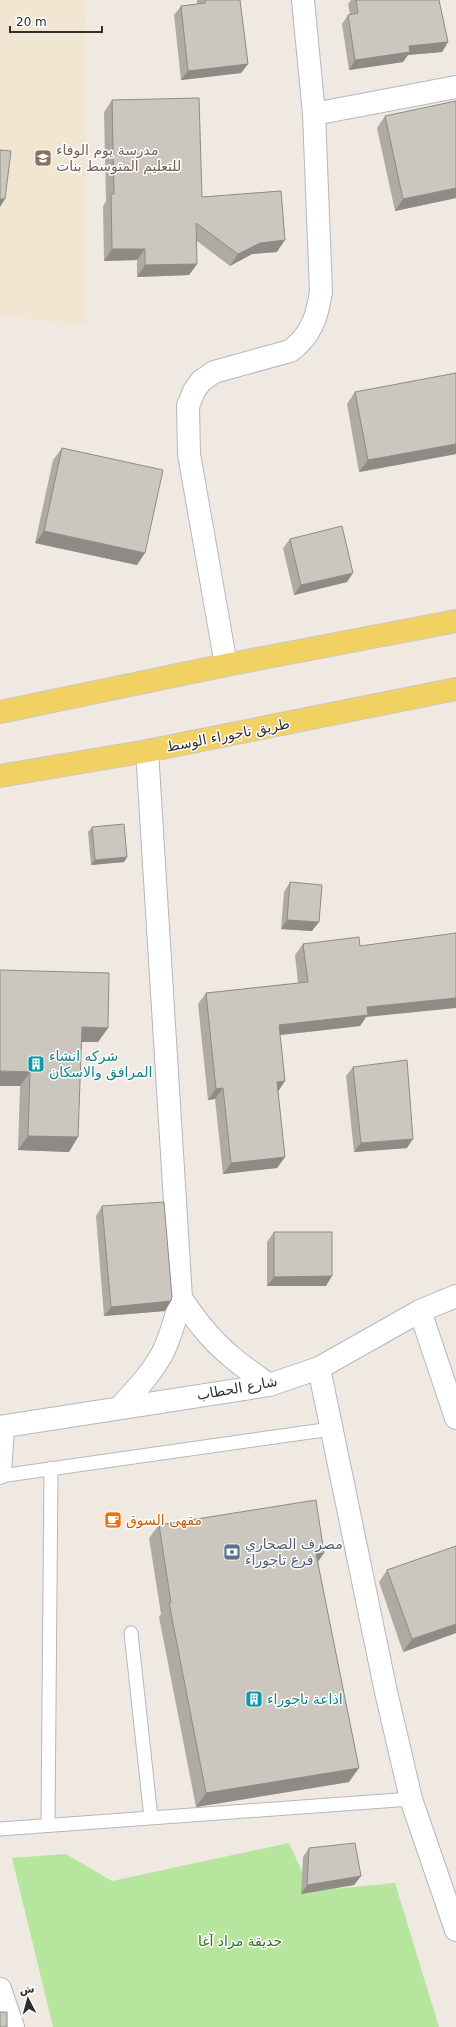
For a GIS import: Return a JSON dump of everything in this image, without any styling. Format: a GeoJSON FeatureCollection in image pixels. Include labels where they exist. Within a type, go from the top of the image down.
{"type":"FeatureCollection","features":[{"type":"Feature","properties":{"kind":"main road"},"geometry":{"type":"LineString","coordinates":[[4,707],[456,622]]}},
{"type":"Feature","properties":{"kind":"main road","name":"طريق تاجوراء الوسط"},"geometry":{"type":"LineString","coordinates":[[0,776],[147,751],[456,689]]}},
{"type":"Feature","properties":{"kind":"street"},"geometry":{"type":"LineString","coordinates":[[226,665],[189,454],[188,406],[194,391],[201,381],[214,372],[290,351],[305,337],[318,313],[321,292],[314,114],[303,0]]}},
{"type":"Feature","properties":{"kind":"street"},"geometry":{"type":"LineString","coordinates":[[314,114],[456,87]]}},
{"type":"Feature","properties":{"kind":"street"},"geometry":{"type":"LineString","coordinates":[[120,1408],[150,1374],[162,1353],[170,1335],[181,1298],[147,751]]}},
{"type":"Feature","properties":{"kind":"street","name":"شارع الحطاب"},"geometry":{"type":"LineString","coordinates":[[2,1427],[269,1385],[319,1368],[420,1311],[456,1296]]}},
{"type":"Feature","properties":{"kind":"street"},"geometry":{"type":"LineString","coordinates":[[181,1298],[203,1329],[223,1349],[240,1365],[269,1385]]}},
{"type":"Feature","properties":{"kind":"street"},"geometry":{"type":"LineString","coordinates":[[420,1311],[456,1418]]}},
{"type":"Feature","properties":{"kind":"street"},"geometry":{"type":"LineString","coordinates":[[319,1368],[386,1692],[411,1798],[456,1930]]}},
{"type":"Feature","properties":{"kind":"street"},"geometry":{"type":"LineString","coordinates":[[0,1474],[2,1427]]}},
{"type":"Feature","properties":{"kind":"street"},"geometry":{"type":"LineString","coordinates":[[0,1989],[13,2027]]}},
{"type":"Feature","properties":{"kind":"lane"},"geometry":{"type":"LineString","coordinates":[[0,1474],[331,1429]]}},
{"type":"Feature","properties":{"kind":"lane"},"geometry":{"type":"LineString","coordinates":[[48,1825],[51,1468]]}},
{"type":"Feature","properties":{"kind":"lane"},"geometry":{"type":"LineString","coordinates":[[131,1633],[151,1818]]}},
{"type":"Feature","properties":{"kind":"lane"},"geometry":{"type":"LineString","coordinates":[[0,1829],[411,1798]]}},
{"type":"Feature","properties":{"kind":"shaded area","name":"مدرسة يوم الوفاء للتعليم المتوسط بنات"},"geometry":{"type":"Polygon","coordinates":[[[0,0],[86,0],[85,325],[0,316],[0,0]]]}},
{"type":"Feature","properties":{"kind":"green space","name":"حديقة مراد آغا"},"geometry":{"type":"Polygon","coordinates":[[[289,1843],[311,1891],[395,1883],[439,2027],[53,2027],[12,1858],[66,1854],[112,1881],[289,1843]]]}},
{"type":"Feature","properties":{"kind":"building"},"geometry":{"type":"Polygon","coordinates":[[[205,0],[240,0],[248,64],[188,71],[181,6],[205,3],[205,0]]]}},
{"type":"Feature","properties":{"kind":"building"},"geometry":{"type":"Polygon","coordinates":[[[356,0],[439,0],[448,42],[409,46],[410,52],[355,60],[348,15],[358,13],[356,0]]]}},
{"type":"Feature","properties":{"kind":"building"},"geometry":{"type":"Polygon","coordinates":[[[199,98],[202,197],[281,191],[285,240],[260,243],[238,254],[196,223],[197,264],[145,265],[145,249],[112,249],[111,194],[114,194],[112,100],[199,98]]]}},
{"type":"Feature","properties":{"kind":"building"},"geometry":{"type":"Polygon","coordinates":[[[456,101],[456,188],[403,199],[385,116],[456,101]]]}},
{"type":"Feature","properties":{"kind":"building"},"geometry":{"type":"Polygon","coordinates":[[[0,150],[11,151],[5,199],[0,199],[0,150]]]}},
{"type":"Feature","properties":{"kind":"building"},"geometry":{"type":"Polygon","coordinates":[[[456,373],[456,444],[368,460],[355,392],[456,373]]]}},
{"type":"Feature","properties":{"kind":"building"},"geometry":{"type":"Polygon","coordinates":[[[62,448],[163,470],[145,553],[44,531],[62,448]]]}},
{"type":"Feature","properties":{"kind":"building"},"geometry":{"type":"Polygon","coordinates":[[[342,526],[353,573],[301,585],[290,539],[342,526]]]}},
{"type":"Feature","properties":{"kind":"building"},"geometry":{"type":"Polygon","coordinates":[[[124,824],[127,857],[95,860],[92,827],[124,824]]]}},
{"type":"Feature","properties":{"kind":"building"},"geometry":{"type":"Polygon","coordinates":[[[290,882],[322,885],[319,922],[287,920],[290,882]]]}},
{"type":"Feature","properties":{"kind":"building"},"geometry":{"type":"Polygon","coordinates":[[[456,933],[456,998],[367,1007],[368,1015],[279,1025],[285,1081],[277,1082],[285,1157],[231,1163],[223,1088],[216,1089],[206,993],[308,982],[303,944],[359,937],[360,946],[456,933]]]}},
{"type":"Feature","properties":{"kind":"building","name":"شركه انشاء المرافق والاسكان"},"geometry":{"type":"Polygon","coordinates":[[[0,970],[109,973],[108,1028],[82,1027],[78,1137],[28,1136],[30,1072],[0,1071],[0,970]]]}},
{"type":"Feature","properties":{"kind":"building"},"geometry":{"type":"Polygon","coordinates":[[[407,1060],[413,1139],[361,1143],[353,1067],[407,1060]]]}},
{"type":"Feature","properties":{"kind":"building"},"geometry":{"type":"Polygon","coordinates":[[[164,1202],[172,1297],[171,1301],[111,1307],[102,1206],[164,1202]]]}},
{"type":"Feature","properties":{"kind":"building"},"geometry":{"type":"Polygon","coordinates":[[[274,1232],[332,1232],[332,1276],[274,1277],[274,1232]]]}},
{"type":"Feature","properties":{"kind":"building","name":"اذاعة تاجوراء"},"geometry":{"type":"Polygon","coordinates":[[[316,1500],[324,1553],[316,1554],[359,1768],[206,1793],[169,1603],[171,1603],[159,1525],[316,1500]]]}},
{"type":"Feature","properties":{"kind":"building"},"geometry":{"type":"Polygon","coordinates":[[[456,1546],[456,1624],[412,1639],[387,1570],[456,1546]]]}},
{"type":"Feature","properties":{"kind":"building"},"geometry":{"type":"Polygon","coordinates":[[[355,1843],[361,1876],[307,1885],[309,1848],[355,1843]]]}},
{"type":"Feature","properties":{"kind":"building"},"geometry":{"type":"Polygon","coordinates":[[[0,2012],[7,2012],[7,2027],[0,2027],[0,2012]]]}},
{"type":"Feature","properties":{"kind":"place","name":"مدرسة يوم الوفاء للتعليم المتوسط بنات"},"geometry":{"type":"Point","coordinates":[43,158]}},
{"type":"Feature","properties":{"kind":"place","name":"شركه انشاء المرافق والاسكان"},"geometry":{"type":"Point","coordinates":[36,1064]}},
{"type":"Feature","properties":{"kind":"place","name":"مقهى السوق"},"geometry":{"type":"Point","coordinates":[113,1520]}},
{"type":"Feature","properties":{"kind":"place","name":"مصرف الصحاري فرع تاجوراء"},"geometry":{"type":"Point","coordinates":[232,1552]}},
{"type":"Feature","properties":{"kind":"place","name":"اذاعة تاجوراء"},"geometry":{"type":"Point","coordinates":[254,1699]}}]}
